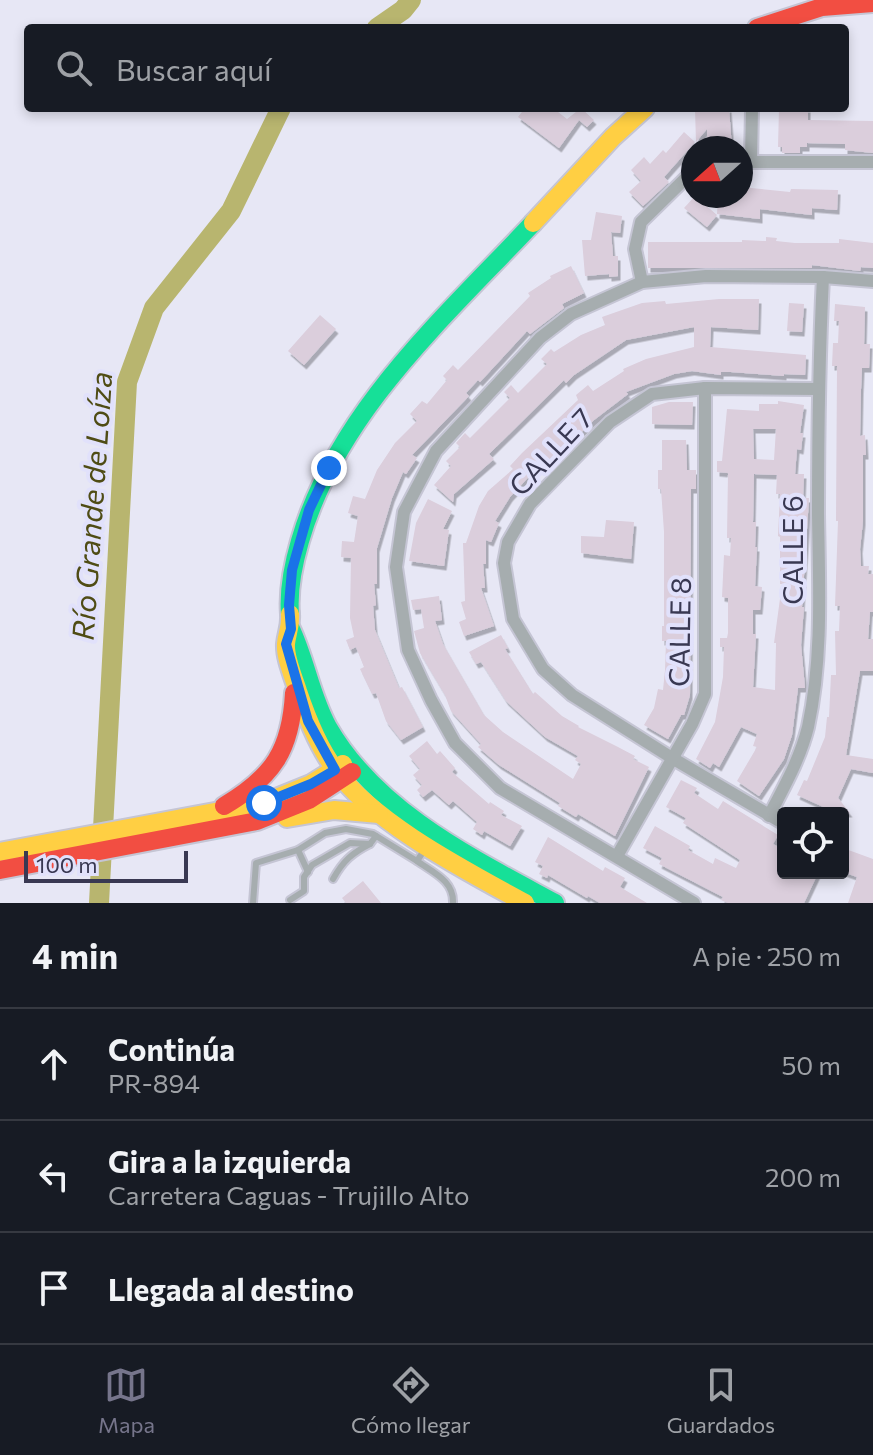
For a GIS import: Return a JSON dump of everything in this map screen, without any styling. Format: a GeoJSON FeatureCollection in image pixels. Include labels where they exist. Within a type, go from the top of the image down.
{"type":"FeatureCollection","features":[{"type":"Feature","properties":{"kind":"street"},"geometry":{"type":"LineString","coordinates":[[769,24],[822,7],[873,3]]}},
{"type":"Feature","properties":{"kind":"street"},"geometry":{"type":"LineString","coordinates":[[555,903],[522,898],[467,871],[422,854],[379,814],[315,735],[294,678],[286,644],[291,629],[289,605],[292,570],[309,510],[329,468],[373,398],[465,295],[613,137],[641,112]]}},
{"type":"Feature","properties":{"kind":"street"},"geometry":{"type":"LineString","coordinates":[[749,136],[752,112]]}},
{"type":"Feature","properties":{"kind":"street"},"geometry":{"type":"LineString","coordinates":[[753,161],[873,162]]}},
{"type":"Feature","properties":{"kind":"street"},"geometry":{"type":"LineString","coordinates":[[642,282],[635,249],[641,222],[681,183]]}},
{"type":"Feature","properties":{"kind":"street"},"geometry":{"type":"LineString","coordinates":[[694,903],[500,788],[455,743],[408,650],[396,567],[404,512],[436,451],[540,338],[571,314],[642,282],[706,276],[823,277],[873,281]]}},
{"type":"Feature","properties":{"kind":"street","name":"CALLE 6"},"geometry":{"type":"LineString","coordinates":[[769,816],[796,763],[808,726],[816,672],[817,389],[823,277]]}},
{"type":"Feature","properties":{"kind":"street","name":"CALLE 7"},"geometry":{"type":"LineString","coordinates":[[777,820],[572,695],[543,669],[513,619],[504,563],[508,542],[530,504],[610,422],[652,394],[705,388],[817,389]]}},
{"type":"Feature","properties":{"kind":"street","name":"CALLE 8"},"geometry":{"type":"LineString","coordinates":[[617,856],[692,724],[705,694],[705,388]]}},
{"type":"Feature","properties":{"kind":"street"},"geometry":{"type":"LineString","coordinates":[[291,629],[299,642],[314,697],[346,770],[522,898]]}},
{"type":"Feature","properties":{"kind":"street"},"geometry":{"type":"LineString","coordinates":[[215,820],[259,785],[278,762],[293,718],[294,678]]}},
{"type":"Feature","properties":{"kind":"street"},"geometry":{"type":"LineString","coordinates":[[0,870],[215,820],[346,770]]}},
{"type":"Feature","properties":{"kind":"street"},"geometry":{"type":"LineString","coordinates":[[257,821],[309,800],[346,770]]}},
{"type":"Feature","properties":{"kind":"street"},"geometry":{"type":"LineString","coordinates":[[0,852],[215,820],[275,821],[334,810],[379,814]]}},
{"type":"Feature","properties":{"kind":"street"},"geometry":{"type":"LineString","coordinates":[[467,871],[494,903]]}},
{"type":"Feature","properties":{"kind":"lane"},"geometry":{"type":"LineString","coordinates":[[253,903],[256,863],[298,850],[325,833],[346,829],[360,830],[422,854],[453,891],[453,903]]}},
{"type":"Feature","properties":{"kind":"lane"},"geometry":{"type":"LineString","coordinates":[[333,879],[341,863],[370,844],[376,836]]}},
{"type":"Feature","properties":{"kind":"lane"},"geometry":{"type":"LineString","coordinates":[[290,900],[304,891],[304,877],[312,865],[350,843],[370,844]]}},
{"type":"Feature","properties":{"kind":"lane"},"geometry":{"type":"LineString","coordinates":[[298,850],[308,872]]}},
{"type":"Feature","properties":{"kind":"building"},"geometry":{"type":"Polygon","coordinates":[[[522,112],[558,112],[567,119],[576,112],[585,112],[594,120],[587,127],[579,120],[559,148],[518,117],[522,112]]]}},
{"type":"Feature","properties":{"kind":"building"},"geometry":{"type":"Polygon","coordinates":[[[695,112],[729,112],[731,136],[707,136],[707,129],[701,136],[696,136],[695,112]]]}},
{"type":"Feature","properties":{"kind":"building"},"geometry":{"type":"Polygon","coordinates":[[[779,112],[808,112],[808,120],[873,121],[873,153],[845,150],[845,144],[807,143],[807,147],[800,147],[800,153],[782,153],[782,147],[778,147],[779,112]]]}},
{"type":"Feature","properties":{"kind":"building"},"geometry":{"type":"Polygon","coordinates":[[[684,132],[688,136],[681,136],[681,158],[664,177],[669,182],[643,206],[629,192],[641,181],[631,170],[644,157],[650,164],[663,150],[666,153],[684,132]]]}},
{"type":"Feature","properties":{"kind":"building"},"geometry":{"type":"Polygon","coordinates":[[[753,188],[790,192],[791,189],[838,190],[837,210],[812,208],[812,215],[760,209],[760,219],[717,214],[717,208],[753,208],[753,188]]]}},
{"type":"Feature","properties":{"kind":"building"},"geometry":{"type":"Polygon","coordinates":[[[684,208],[709,208],[717,215],[707,227],[684,208]]]}},
{"type":"Feature","properties":{"kind":"building"},"geometry":{"type":"Polygon","coordinates":[[[596,212],[622,216],[620,233],[611,232],[613,256],[618,256],[618,276],[585,276],[582,240],[591,240],[596,212]]]}},
{"type":"Feature","properties":{"kind":"building"},"geometry":{"type":"Polygon","coordinates":[[[766,237],[795,243],[839,243],[839,239],[873,243],[873,268],[861,267],[860,271],[812,265],[812,268],[648,268],[648,242],[766,241],[766,237]]]}},
{"type":"Feature","properties":{"kind":"building"},"geometry":{"type":"Polygon","coordinates":[[[571,266],[584,293],[562,304],[564,308],[530,334],[527,331],[480,382],[478,380],[466,393],[469,396],[412,455],[417,458],[406,474],[403,472],[392,498],[377,548],[376,605],[373,606],[375,630],[399,688],[402,687],[423,727],[401,740],[386,721],[376,693],[372,694],[360,669],[364,667],[356,647],[350,650],[346,640],[354,637],[350,618],[351,558],[341,557],[342,541],[354,542],[358,516],[348,513],[353,496],[365,499],[377,470],[395,443],[417,421],[410,414],[422,401],[427,404],[447,380],[443,376],[453,365],[458,370],[530,296],[528,293],[550,276],[571,266]]]}},
{"type":"Feature","properties":{"kind":"building"},"geometry":{"type":"Polygon","coordinates":[[[759,299],[758,330],[711,327],[710,347],[806,355],[805,375],[721,372],[721,375],[692,371],[674,374],[626,392],[628,394],[594,420],[558,455],[556,453],[539,470],[537,468],[510,497],[495,521],[499,523],[491,542],[486,540],[486,564],[483,564],[485,588],[481,588],[494,626],[464,636],[459,622],[466,619],[461,602],[465,601],[463,543],[466,543],[479,506],[488,491],[513,469],[510,466],[578,400],[576,395],[588,385],[593,391],[623,369],[646,359],[694,347],[694,327],[626,340],[566,383],[564,380],[489,454],[494,459],[454,494],[453,502],[434,485],[451,466],[446,461],[460,447],[456,443],[465,433],[470,438],[510,398],[504,392],[511,385],[518,393],[547,364],[541,359],[551,349],[554,352],[605,325],[602,317],[642,303],[759,299]]]}},
{"type":"Feature","properties":{"kind":"building"},"geometry":{"type":"Polygon","coordinates":[[[789,303],[804,304],[802,332],[787,331],[789,303]]]}},
{"type":"Feature","properties":{"kind":"building"},"geometry":{"type":"Polygon","coordinates":[[[835,304],[865,307],[864,344],[870,344],[869,368],[862,368],[860,436],[865,435],[866,455],[863,455],[860,549],[861,566],[869,566],[868,574],[873,574],[873,612],[870,612],[868,639],[873,639],[873,671],[860,671],[846,755],[873,759],[873,773],[851,769],[838,798],[845,807],[823,807],[797,795],[804,780],[807,781],[825,737],[831,675],[836,675],[835,631],[839,631],[840,606],[835,606],[837,366],[832,366],[833,343],[838,343],[839,321],[834,321],[835,304]]]}},
{"type":"Feature","properties":{"kind":"building"},"geometry":{"type":"Polygon","coordinates":[[[320,315],[336,329],[304,365],[288,351],[320,315]]]}},
{"type":"Feature","properties":{"kind":"building"},"geometry":{"type":"Polygon","coordinates":[[[778,401],[804,405],[801,450],[797,449],[795,474],[804,474],[803,498],[809,498],[801,645],[805,688],[798,688],[792,735],[784,759],[759,796],[737,781],[757,747],[753,746],[757,734],[741,727],[719,767],[713,763],[710,768],[696,759],[715,722],[723,677],[724,647],[720,647],[720,638],[727,638],[728,633],[728,598],[722,597],[724,555],[730,556],[731,538],[727,538],[728,473],[717,472],[717,461],[722,461],[727,409],[759,411],[759,404],[778,404],[778,401]],[[753,429],[754,459],[774,460],[776,429],[753,429]],[[754,474],[755,586],[762,587],[760,610],[753,610],[753,634],[756,634],[753,687],[775,690],[774,643],[782,584],[778,536],[780,494],[776,494],[777,475],[754,474]]]}},
{"type":"Feature","properties":{"kind":"building"},"geometry":{"type":"Polygon","coordinates":[[[669,402],[693,402],[692,425],[652,424],[652,407],[669,402]]]}},
{"type":"Feature","properties":{"kind":"building"},"geometry":{"type":"Polygon","coordinates":[[[662,440],[686,440],[687,470],[696,470],[696,489],[691,489],[690,695],[684,715],[681,715],[668,739],[644,725],[654,708],[658,689],[663,690],[665,670],[666,641],[662,641],[664,532],[661,489],[658,489],[658,470],[662,470],[662,440]]]}},
{"type":"Feature","properties":{"kind":"building"},"geometry":{"type":"Polygon","coordinates":[[[428,499],[452,511],[443,529],[449,530],[444,566],[409,561],[416,523],[428,499]]]}},
{"type":"Feature","properties":{"kind":"building"},"geometry":{"type":"Polygon","coordinates":[[[606,520],[634,522],[631,559],[581,553],[581,536],[604,537],[606,520]]]}},
{"type":"Feature","properties":{"kind":"building"},"geometry":{"type":"Polygon","coordinates":[[[439,596],[442,620],[435,621],[443,644],[484,715],[503,732],[573,779],[581,764],[575,760],[578,756],[545,737],[506,701],[481,662],[476,664],[469,652],[501,635],[508,648],[505,649],[533,694],[535,692],[578,727],[635,756],[633,759],[649,767],[615,836],[558,806],[560,803],[499,765],[478,747],[481,744],[451,711],[420,653],[414,631],[424,628],[421,609],[413,610],[411,600],[439,596]]]}},
{"type":"Feature","properties":{"kind":"building"},"geometry":{"type":"Polygon","coordinates":[[[427,741],[437,754],[440,751],[455,768],[452,772],[489,804],[504,811],[501,815],[522,826],[510,846],[484,831],[482,835],[473,829],[477,822],[453,801],[449,805],[432,790],[423,797],[417,790],[422,785],[413,775],[420,769],[409,756],[427,741]]]}},
{"type":"Feature","properties":{"kind":"building"},"geometry":{"type":"Polygon","coordinates":[[[681,780],[697,788],[694,793],[718,809],[723,801],[777,834],[773,844],[777,846],[777,879],[815,879],[804,903],[728,903],[721,900],[723,897],[659,864],[662,858],[643,848],[655,826],[690,846],[688,850],[713,864],[715,858],[736,868],[740,860],[683,823],[686,818],[666,807],[681,780]]]}},
{"type":"Feature","properties":{"kind":"building"},"geometry":{"type":"Polygon","coordinates":[[[548,837],[603,871],[605,867],[625,878],[620,887],[647,903],[600,903],[548,875],[547,878],[539,874],[543,866],[535,862],[548,837]]]}},
{"type":"Feature","properties":{"kind":"building"},"geometry":{"type":"Polygon","coordinates":[[[849,850],[873,859],[873,903],[848,903],[857,877],[849,874],[849,850]]]}},
{"type":"Feature","properties":{"kind":"building"},"geometry":{"type":"Polygon","coordinates":[[[363,881],[381,903],[346,903],[342,898],[363,881]]]}},
{"type":"Feature","properties":{"kind":"waterway","name":"Río Grande de Loíza"},"geometry":{"type":"LineString","coordinates":[[383,24],[403,10],[411,0]]}},
{"type":"Feature","properties":{"kind":"waterway","name":"Río Grande de Loíza"},"geometry":{"type":"LineString","coordinates":[[99,903],[127,382],[154,308],[231,211],[279,112]]}},
{"type":"Feature","properties":{"kind":"traffic: fast"},"geometry":{"type":"LineString","coordinates":[[290,614],[292,577],[300,541],[317,494],[340,450],[397,369],[533,223]]}},
{"type":"Feature","properties":{"kind":"traffic: fast"},"geometry":{"type":"LineString","coordinates":[[291,629],[328,727],[348,757],[372,784],[429,830],[555,903]]}},
{"type":"Feature","properties":{"kind":"traffic: slow"},"geometry":{"type":"LineString","coordinates":[[533,223],[613,137],[641,112]]}},
{"type":"Feature","properties":{"kind":"traffic: slow"},"geometry":{"type":"LineString","coordinates":[[290,614],[286,644],[290,668],[314,732],[335,769],[352,789],[397,827],[449,861],[525,903]]}},
{"type":"Feature","properties":{"kind":"traffic: slow"},"geometry":{"type":"LineString","coordinates":[[0,852],[264,803],[311,784],[343,764]]}},
{"type":"Feature","properties":{"kind":"traffic: slow"},"geometry":{"type":"LineString","coordinates":[[287,818],[334,810],[379,814]]}},
{"type":"Feature","properties":{"kind":"traffic: jam"},"geometry":{"type":"LineString","coordinates":[[769,24],[822,7],[873,3]]}},
{"type":"Feature","properties":{"kind":"traffic: jam"},"geometry":{"type":"LineString","coordinates":[[224,806],[255,784],[276,760],[289,731],[294,693]]}},
{"type":"Feature","properties":{"kind":"traffic: jam"},"geometry":{"type":"LineString","coordinates":[[0,870],[257,821],[309,800],[352,772]]}},
{"type":"Feature","properties":{"kind":"route"},"geometry":{"type":"LineString","coordinates":[[264,803],[311,784],[335,770],[308,721],[286,644],[291,629],[289,605],[292,570],[309,510],[329,468]]}}]}
